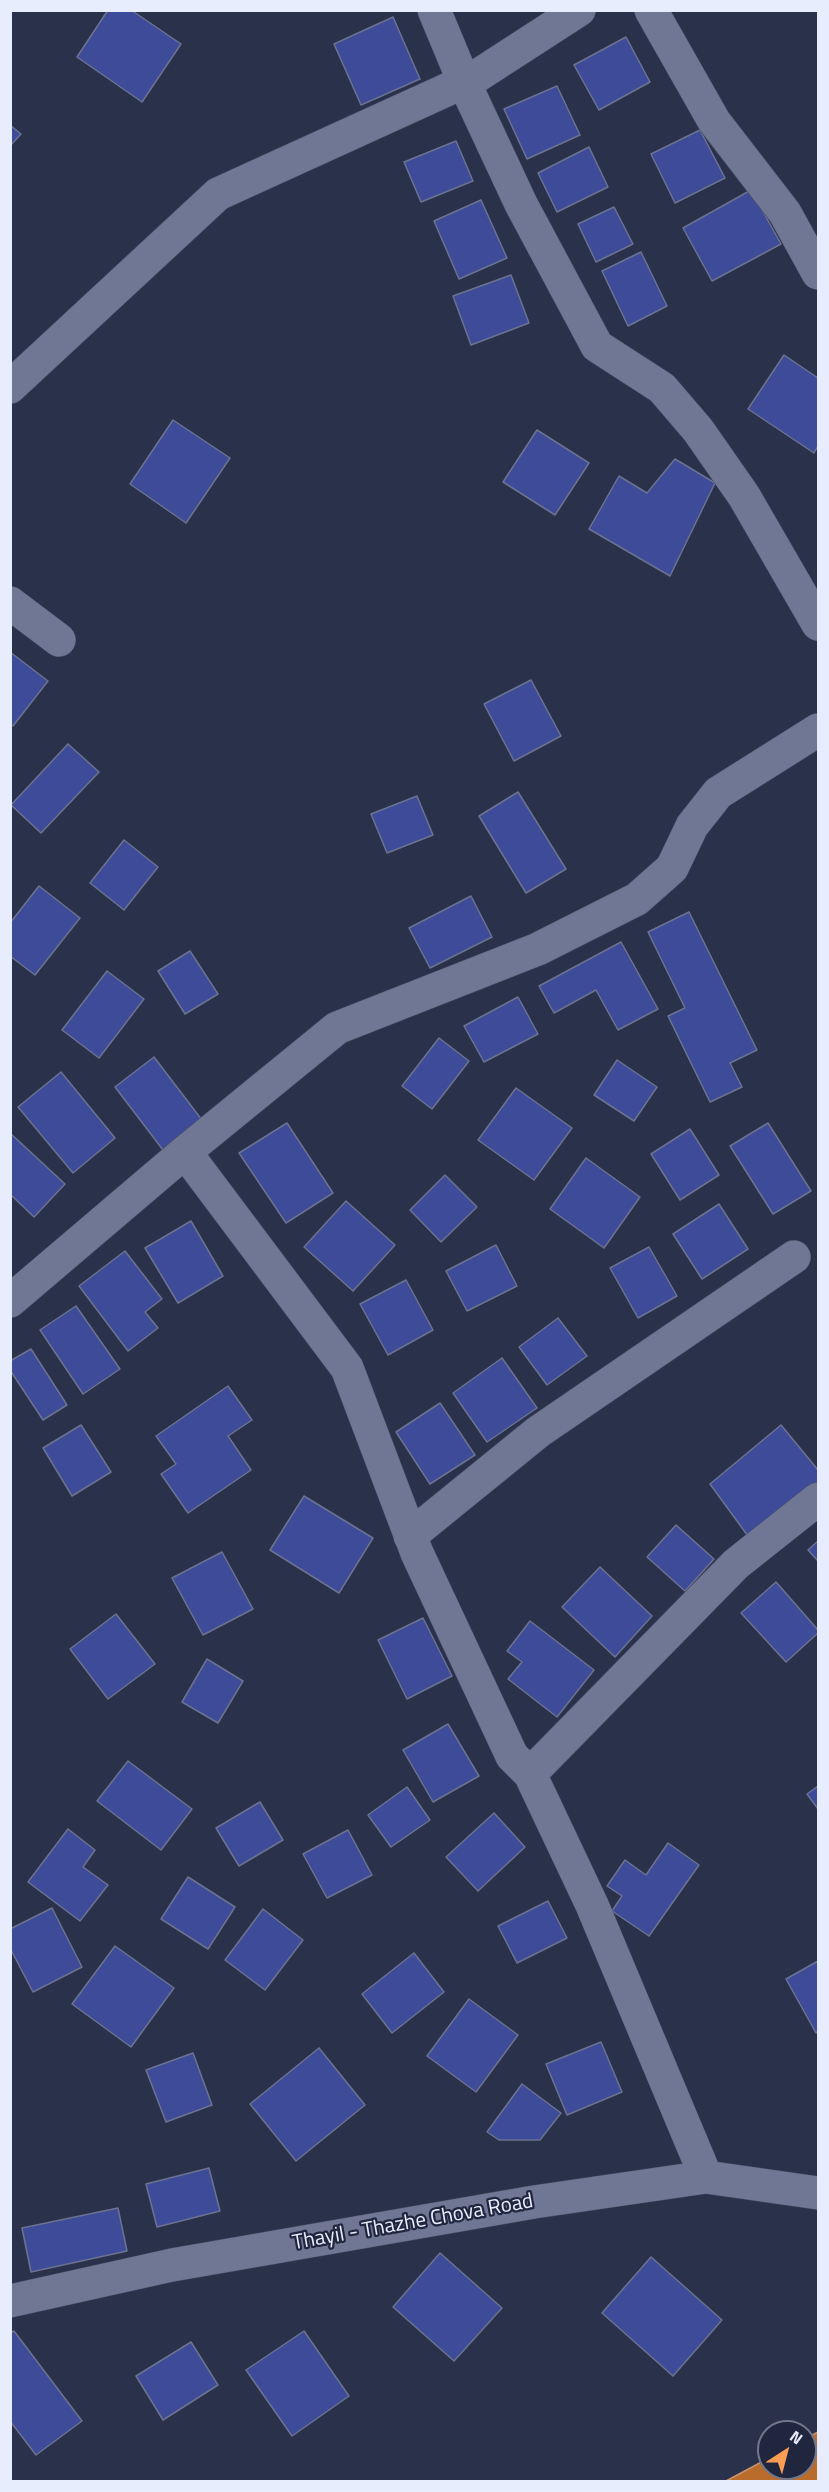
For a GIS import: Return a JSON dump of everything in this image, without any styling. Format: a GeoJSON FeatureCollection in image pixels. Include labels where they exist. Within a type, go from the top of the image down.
{"type":"FeatureCollection","features":[{"type":"Feature","properties":{"kind":"street"},"geometry":{"type":"LineString","coordinates":[[434,10],[464,82],[521,204],[597,346],[662,388],[698,430],[744,496],[819,624]]}},
{"type":"Feature","properties":{"kind":"street"},"geometry":{"type":"LineString","coordinates":[[10,387],[218,195],[477,76],[579,10]]}},
{"type":"Feature","properties":{"kind":"street"},"geometry":{"type":"LineString","coordinates":[[651,10],[714,122],[785,213],[819,273]]}},
{"type":"Feature","properties":{"kind":"street"},"geometry":{"type":"LineString","coordinates":[[10,603],[59,640]]}},
{"type":"Feature","properties":{"kind":"street"},"geometry":{"type":"LineString","coordinates":[[10,1301],[185,1152],[337,1028],[537,949],[637,899],[672,868],[692,826],[718,793],[819,730]]}},
{"type":"Feature","properties":{"kind":"street"},"geometry":{"type":"LineString","coordinates":[[185,1152],[347,1368],[410,1536],[512,1756],[530,1774],[592,1905],[706,2177]]}},
{"type":"Feature","properties":{"kind":"street"},"geometry":{"type":"LineString","coordinates":[[410,1536],[538,1432],[794,1257]]}},
{"type":"Feature","properties":{"kind":"street"},"geometry":{"type":"LineString","coordinates":[[530,1774],[736,1564],[819,1499]]}},
{"type":"Feature","properties":{"kind":"street","name":"Thayil - Thazhe Chova Road"},"geometry":{"type":"LineString","coordinates":[[10,2301],[184,2263],[534,2202],[706,2177],[819,2193]]}},
{"type":"Feature","properties":{"kind":"shaded area"},"geometry":{"type":"Polygon","coordinates":[[[817,2433],[818,2481],[726,2481],[757,2464],[757,2480],[817,2480],[817,2433]]]}},
{"type":"Feature","properties":{"kind":"building"},"geometry":{"type":"Polygon","coordinates":[[[108,10],[131,10],[181,44],[142,102],[77,57],[108,10]]]}},
{"type":"Feature","properties":{"kind":"building"},"geometry":{"type":"Polygon","coordinates":[[[393,17],[420,79],[361,105],[334,44],[393,17]]]}},
{"type":"Feature","properties":{"kind":"building"},"geometry":{"type":"Polygon","coordinates":[[[626,37],[650,82],[599,110],[574,65],[626,37]]]}},
{"type":"Feature","properties":{"kind":"building"},"geometry":{"type":"Polygon","coordinates":[[[557,86],[580,135],[527,159],[504,109],[557,86]]]}},
{"type":"Feature","properties":{"kind":"building"},"geometry":{"type":"Polygon","coordinates":[[[10,125],[21,134],[10,146],[10,125]]]}},
{"type":"Feature","properties":{"kind":"building"},"geometry":{"type":"Polygon","coordinates":[[[700,130],[725,178],[675,203],[651,154],[700,130]]]}},
{"type":"Feature","properties":{"kind":"building"},"geometry":{"type":"Polygon","coordinates":[[[456,141],[473,181],[421,202],[404,162],[456,141]]]}},
{"type":"Feature","properties":{"kind":"building"},"geometry":{"type":"Polygon","coordinates":[[[589,147],[608,187],[557,212],[538,173],[589,147]]]}},
{"type":"Feature","properties":{"kind":"building"},"geometry":{"type":"Polygon","coordinates":[[[751,190],[781,244],[712,281],[683,228],[751,190]]]}},
{"type":"Feature","properties":{"kind":"building"},"geometry":{"type":"Polygon","coordinates":[[[481,200],[507,258],[459,279],[434,221],[481,200]]]}},
{"type":"Feature","properties":{"kind":"building"},"geometry":{"type":"Polygon","coordinates":[[[614,207],[633,244],[596,262],[578,224],[614,207]]]}},
{"type":"Feature","properties":{"kind":"building"},"geometry":{"type":"Polygon","coordinates":[[[641,252],[667,306],[628,326],[602,271],[641,252]]]}},
{"type":"Feature","properties":{"kind":"building"},"geometry":{"type":"Polygon","coordinates":[[[511,275],[529,323],[471,345],[453,296],[511,275]]]}},
{"type":"Feature","properties":{"kind":"building"},"geometry":{"type":"Polygon","coordinates":[[[784,355],[818,378],[818,446],[814,453],[748,409],[784,355]]]}},
{"type":"Feature","properties":{"kind":"building"},"geometry":{"type":"Polygon","coordinates":[[[173,420],[230,458],[186,523],[130,484],[173,420]]]}},
{"type":"Feature","properties":{"kind":"building"},"geometry":{"type":"Polygon","coordinates":[[[537,430],[589,463],[555,515],[503,482],[537,430]]]}},
{"type":"Feature","properties":{"kind":"building"},"geometry":{"type":"Polygon","coordinates":[[[675,459],[715,483],[670,576],[589,529],[619,476],[647,493],[675,459]]]}},
{"type":"Feature","properties":{"kind":"building"},"geometry":{"type":"Polygon","coordinates":[[[10,652],[48,681],[13,726],[10,724],[10,652]]]}},
{"type":"Feature","properties":{"kind":"building"},"geometry":{"type":"Polygon","coordinates":[[[531,680],[561,736],[514,761],[484,704],[531,680]]]}},
{"type":"Feature","properties":{"kind":"building"},"geometry":{"type":"Polygon","coordinates":[[[68,744],[99,772],[41,833],[11,805],[68,744]]]}},
{"type":"Feature","properties":{"kind":"building"},"geometry":{"type":"Polygon","coordinates":[[[518,792],[566,869],[526,893],[479,816],[518,792]]]}},
{"type":"Feature","properties":{"kind":"building"},"geometry":{"type":"Polygon","coordinates":[[[417,796],[433,835],[387,853],[371,814],[417,796]]]}},
{"type":"Feature","properties":{"kind":"building"},"geometry":{"type":"Polygon","coordinates":[[[124,840],[158,867],[124,910],[90,883],[124,840]]]}},
{"type":"Feature","properties":{"kind":"building"},"geometry":{"type":"Polygon","coordinates":[[[39,886],[80,918],[35,975],[10,956],[10,923],[39,886]]]}},
{"type":"Feature","properties":{"kind":"building"},"geometry":{"type":"Polygon","coordinates":[[[471,896],[492,937],[430,968],[409,928],[471,896]]]}},
{"type":"Feature","properties":{"kind":"building"},"geometry":{"type":"Polygon","coordinates":[[[689,912],[757,1050],[730,1063],[742,1087],[710,1102],[668,1016],[685,1008],[648,932],[689,912]]]}},
{"type":"Feature","properties":{"kind":"building"},"geometry":{"type":"Polygon","coordinates":[[[621,942],[658,1009],[618,1030],[596,990],[554,1013],[539,986],[621,942]]]}},
{"type":"Feature","properties":{"kind":"building"},"geometry":{"type":"Polygon","coordinates":[[[190,951],[218,994],[185,1014],[158,971],[190,951]]]}},
{"type":"Feature","properties":{"kind":"building"},"geometry":{"type":"Polygon","coordinates":[[[107,971],[144,999],[99,1058],[62,1030],[107,971]]]}},
{"type":"Feature","properties":{"kind":"building"},"geometry":{"type":"Polygon","coordinates":[[[518,997],[538,1034],[484,1062],[464,1026],[518,997]]]}},
{"type":"Feature","properties":{"kind":"building"},"geometry":{"type":"Polygon","coordinates":[[[439,1038],[469,1061],[432,1109],[402,1086],[439,1038]]]}},
{"type":"Feature","properties":{"kind":"building"},"geometry":{"type":"Polygon","coordinates":[[[154,1057],[202,1120],[163,1150],[115,1087],[154,1057]]]}},
{"type":"Feature","properties":{"kind":"building"},"geometry":{"type":"Polygon","coordinates":[[[617,1060],[657,1087],[634,1121],[594,1095],[617,1060]]]}},
{"type":"Feature","properties":{"kind":"building"},"geometry":{"type":"Polygon","coordinates":[[[61,1072],[115,1138],[73,1173],[18,1107],[61,1072]]]}},
{"type":"Feature","properties":{"kind":"building"},"geometry":{"type":"Polygon","coordinates":[[[516,1088],[572,1128],[534,1180],[478,1140],[516,1088]]]}},
{"type":"Feature","properties":{"kind":"building"},"geometry":{"type":"Polygon","coordinates":[[[287,1123],[333,1193],[286,1223],[239,1153],[287,1123]]]}},
{"type":"Feature","properties":{"kind":"building"},"geometry":{"type":"Polygon","coordinates":[[[768,1123],[811,1191],[773,1214],[730,1146],[768,1123]]]}},
{"type":"Feature","properties":{"kind":"building"},"geometry":{"type":"Polygon","coordinates":[[[690,1129],[719,1175],[680,1200],[651,1154],[690,1129]]]}},
{"type":"Feature","properties":{"kind":"building"},"geometry":{"type":"Polygon","coordinates":[[[10,1133],[65,1184],[34,1217],[10,1194],[10,1133]]]}},
{"type":"Feature","properties":{"kind":"building"},"geometry":{"type":"Polygon","coordinates":[[[586,1158],[640,1197],[604,1248],[550,1209],[586,1158]]]}},
{"type":"Feature","properties":{"kind":"building"},"geometry":{"type":"Polygon","coordinates":[[[445,1175],[477,1207],[441,1242],[410,1210],[445,1175]]]}},
{"type":"Feature","properties":{"kind":"building"},"geometry":{"type":"Polygon","coordinates":[[[346,1201],[395,1245],[353,1291],[304,1247],[346,1201]]]}},
{"type":"Feature","properties":{"kind":"building"},"geometry":{"type":"Polygon","coordinates":[[[719,1204],[748,1249],[702,1279],[673,1234],[719,1204]]]}},
{"type":"Feature","properties":{"kind":"building"},"geometry":{"type":"Polygon","coordinates":[[[191,1221],[223,1276],[178,1303],[145,1248],[191,1221]]]}},
{"type":"Feature","properties":{"kind":"building"},"geometry":{"type":"Polygon","coordinates":[[[496,1245],[517,1286],[467,1311],[446,1271],[496,1245]]]}},
{"type":"Feature","properties":{"kind":"building"},"geometry":{"type":"Polygon","coordinates":[[[649,1247],[677,1296],[638,1318],[610,1268],[649,1247]]]}},
{"type":"Feature","properties":{"kind":"building"},"geometry":{"type":"Polygon","coordinates":[[[125,1251],[162,1299],[145,1312],[158,1328],[128,1351],[79,1286],[125,1251]]]}},
{"type":"Feature","properties":{"kind":"building"},"geometry":{"type":"Polygon","coordinates":[[[406,1280],[433,1330],[388,1355],[360,1304],[406,1280]]]}},
{"type":"Feature","properties":{"kind":"building"},"geometry":{"type":"Polygon","coordinates":[[[76,1306],[120,1369],[83,1394],[40,1330],[76,1306]]]}},
{"type":"Feature","properties":{"kind":"building"},"geometry":{"type":"Polygon","coordinates":[[[558,1318],[587,1356],[547,1385],[519,1347],[558,1318]]]}},
{"type":"Feature","properties":{"kind":"building"},"geometry":{"type":"Polygon","coordinates":[[[31,1349],[67,1405],[43,1420],[10,1370],[10,1361],[31,1349]]]}},
{"type":"Feature","properties":{"kind":"building"},"geometry":{"type":"Polygon","coordinates":[[[502,1358],[537,1408],[487,1442],[453,1393],[502,1358]]]}},
{"type":"Feature","properties":{"kind":"building"},"geometry":{"type":"Polygon","coordinates":[[[228,1386],[252,1420],[228,1436],[251,1470],[188,1513],[161,1474],[176,1464],[156,1436],[228,1386]]]}},
{"type":"Feature","properties":{"kind":"building"},"geometry":{"type":"Polygon","coordinates":[[[440,1403],[475,1455],[430,1484],[396,1432],[440,1403]]]}},
{"type":"Feature","properties":{"kind":"building"},"geometry":{"type":"Polygon","coordinates":[[[81,1425],[111,1472],[72,1496],[43,1448],[81,1425]]]}},
{"type":"Feature","properties":{"kind":"building"},"geometry":{"type":"Polygon","coordinates":[[[781,1425],[818,1470],[818,1488],[753,1543],[710,1484],[781,1425]]]}},
{"type":"Feature","properties":{"kind":"building"},"geometry":{"type":"Polygon","coordinates":[[[304,1496],[373,1538],[339,1593],[270,1550],[304,1496]]]}},
{"type":"Feature","properties":{"kind":"building"},"geometry":{"type":"Polygon","coordinates":[[[676,1525],[714,1559],[685,1591],[647,1557],[676,1525]]]}},
{"type":"Feature","properties":{"kind":"building"},"geometry":{"type":"Polygon","coordinates":[[[818,1541],[818,1561],[808,1550],[818,1541]]]}},
{"type":"Feature","properties":{"kind":"building"},"geometry":{"type":"Polygon","coordinates":[[[222,1552],[253,1609],[203,1635],[172,1578],[222,1552]]]}},
{"type":"Feature","properties":{"kind":"building"},"geometry":{"type":"Polygon","coordinates":[[[600,1567],[652,1616],[615,1657],[562,1607],[600,1567]]]}},
{"type":"Feature","properties":{"kind":"building"},"geometry":{"type":"Polygon","coordinates":[[[776,1582],[818,1630],[818,1633],[786,1662],[741,1613],[776,1582]]]}},
{"type":"Feature","properties":{"kind":"building"},"geometry":{"type":"Polygon","coordinates":[[[116,1614],[155,1664],[108,1699],[70,1649],[116,1614]]]}},
{"type":"Feature","properties":{"kind":"building"},"geometry":{"type":"Polygon","coordinates":[[[423,1618],[452,1676],[407,1699],[378,1640],[423,1618]]]}},
{"type":"Feature","properties":{"kind":"building"},"geometry":{"type":"Polygon","coordinates":[[[530,1621],[594,1670],[557,1717],[508,1679],[522,1662],[507,1651],[530,1621]]]}},
{"type":"Feature","properties":{"kind":"building"},"geometry":{"type":"Polygon","coordinates":[[[207,1659],[243,1681],[218,1723],[182,1702],[207,1659]]]}},
{"type":"Feature","properties":{"kind":"building"},"geometry":{"type":"Polygon","coordinates":[[[448,1724],[479,1776],[433,1802],[403,1750],[448,1724]]]}},
{"type":"Feature","properties":{"kind":"building"},"geometry":{"type":"Polygon","coordinates":[[[128,1761],[192,1809],[161,1850],[97,1801],[128,1761]]]}},
{"type":"Feature","properties":{"kind":"building"},"geometry":{"type":"Polygon","coordinates":[[[818,1786],[818,1809],[807,1794],[818,1786]]]}},
{"type":"Feature","properties":{"kind":"building"},"geometry":{"type":"Polygon","coordinates":[[[407,1787],[430,1820],[391,1847],[368,1815],[407,1787]]]}},
{"type":"Feature","properties":{"kind":"building"},"geometry":{"type":"Polygon","coordinates":[[[260,1802],[283,1840],[239,1866],[216,1828],[260,1802]]]}},
{"type":"Feature","properties":{"kind":"building"},"geometry":{"type":"Polygon","coordinates":[[[494,1813],[525,1847],[478,1891],[446,1857],[494,1813]]]}},
{"type":"Feature","properties":{"kind":"building"},"geometry":{"type":"Polygon","coordinates":[[[68,1829],[95,1850],[83,1867],[108,1885],[80,1921],[28,1882],[68,1829]]]}},
{"type":"Feature","properties":{"kind":"building"},"geometry":{"type":"Polygon","coordinates":[[[348,1830],[372,1875],[327,1898],[303,1854],[348,1830]]]}},
{"type":"Feature","properties":{"kind":"building"},"geometry":{"type":"Polygon","coordinates":[[[668,1843],[699,1865],[649,1936],[612,1911],[622,1896],[607,1886],[625,1860],[646,1875],[668,1843]]]}},
{"type":"Feature","properties":{"kind":"building"},"geometry":{"type":"Polygon","coordinates":[[[188,1877],[235,1907],[208,1949],[161,1919],[188,1877]]]}},
{"type":"Feature","properties":{"kind":"building"},"geometry":{"type":"Polygon","coordinates":[[[548,1901],[567,1938],[517,1963],[498,1926],[548,1901]]]}},
{"type":"Feature","properties":{"kind":"building"},"geometry":{"type":"Polygon","coordinates":[[[52,1908],[82,1967],[33,1992],[10,1948],[10,1929],[52,1908]]]}},
{"type":"Feature","properties":{"kind":"building"},"geometry":{"type":"Polygon","coordinates":[[[263,1909],[303,1940],[265,1990],[225,1960],[263,1909]]]}},
{"type":"Feature","properties":{"kind":"building"},"geometry":{"type":"Polygon","coordinates":[[[115,1946],[174,1988],[131,2047],[72,2004],[115,1946]]]}},
{"type":"Feature","properties":{"kind":"building"},"geometry":{"type":"Polygon","coordinates":[[[414,1953],[444,1992],[392,2033],[362,1994],[414,1953]]]}},
{"type":"Feature","properties":{"kind":"building"},"geometry":{"type":"Polygon","coordinates":[[[818,1961],[818,2031],[816,2033],[786,1979],[818,1961]]]}},
{"type":"Feature","properties":{"kind":"building"},"geometry":{"type":"Polygon","coordinates":[[[469,1999],[518,2035],[476,2092],[427,2056],[469,1999]]]}},
{"type":"Feature","properties":{"kind":"building"},"geometry":{"type":"Polygon","coordinates":[[[601,2042],[622,2092],[567,2115],[546,2064],[601,2042]]]}},
{"type":"Feature","properties":{"kind":"building"},"geometry":{"type":"Polygon","coordinates":[[[319,2048],[365,2105],[296,2161],[250,2104],[319,2048]]]}},
{"type":"Feature","properties":{"kind":"building"},"geometry":{"type":"Polygon","coordinates":[[[193,2053],[212,2105],[166,2122],[146,2070],[193,2053]]]}},
{"type":"Feature","properties":{"kind":"building"},"geometry":{"type":"Polygon","coordinates":[[[522,2084],[561,2113],[540,2140],[499,2140],[487,2132],[522,2084]]]}},
{"type":"Feature","properties":{"kind":"building"},"geometry":{"type":"Polygon","coordinates":[[[209,2168],[220,2211],[157,2227],[146,2184],[209,2168]]]}},
{"type":"Feature","properties":{"kind":"building"},"geometry":{"type":"Polygon","coordinates":[[[118,2208],[127,2251],[31,2272],[22,2228],[118,2208]]]}},
{"type":"Feature","properties":{"kind":"building"},"geometry":{"type":"Polygon","coordinates":[[[440,2253],[502,2308],[454,2361],[393,2307],[440,2253]]]}},
{"type":"Feature","properties":{"kind":"building"},"geometry":{"type":"Polygon","coordinates":[[[651,2257],[722,2320],[673,2376],[602,2313],[651,2257]]]}},
{"type":"Feature","properties":{"kind":"building"},"geometry":{"type":"Polygon","coordinates":[[[14,2331],[82,2421],[36,2455],[10,2421],[10,2333],[14,2331]]]}},
{"type":"Feature","properties":{"kind":"building"},"geometry":{"type":"Polygon","coordinates":[[[304,2331],[349,2396],[292,2436],[246,2370],[304,2331]]]}},
{"type":"Feature","properties":{"kind":"building"},"geometry":{"type":"Polygon","coordinates":[[[191,2342],[218,2385],[163,2420],[136,2376],[191,2342]]]}}]}
